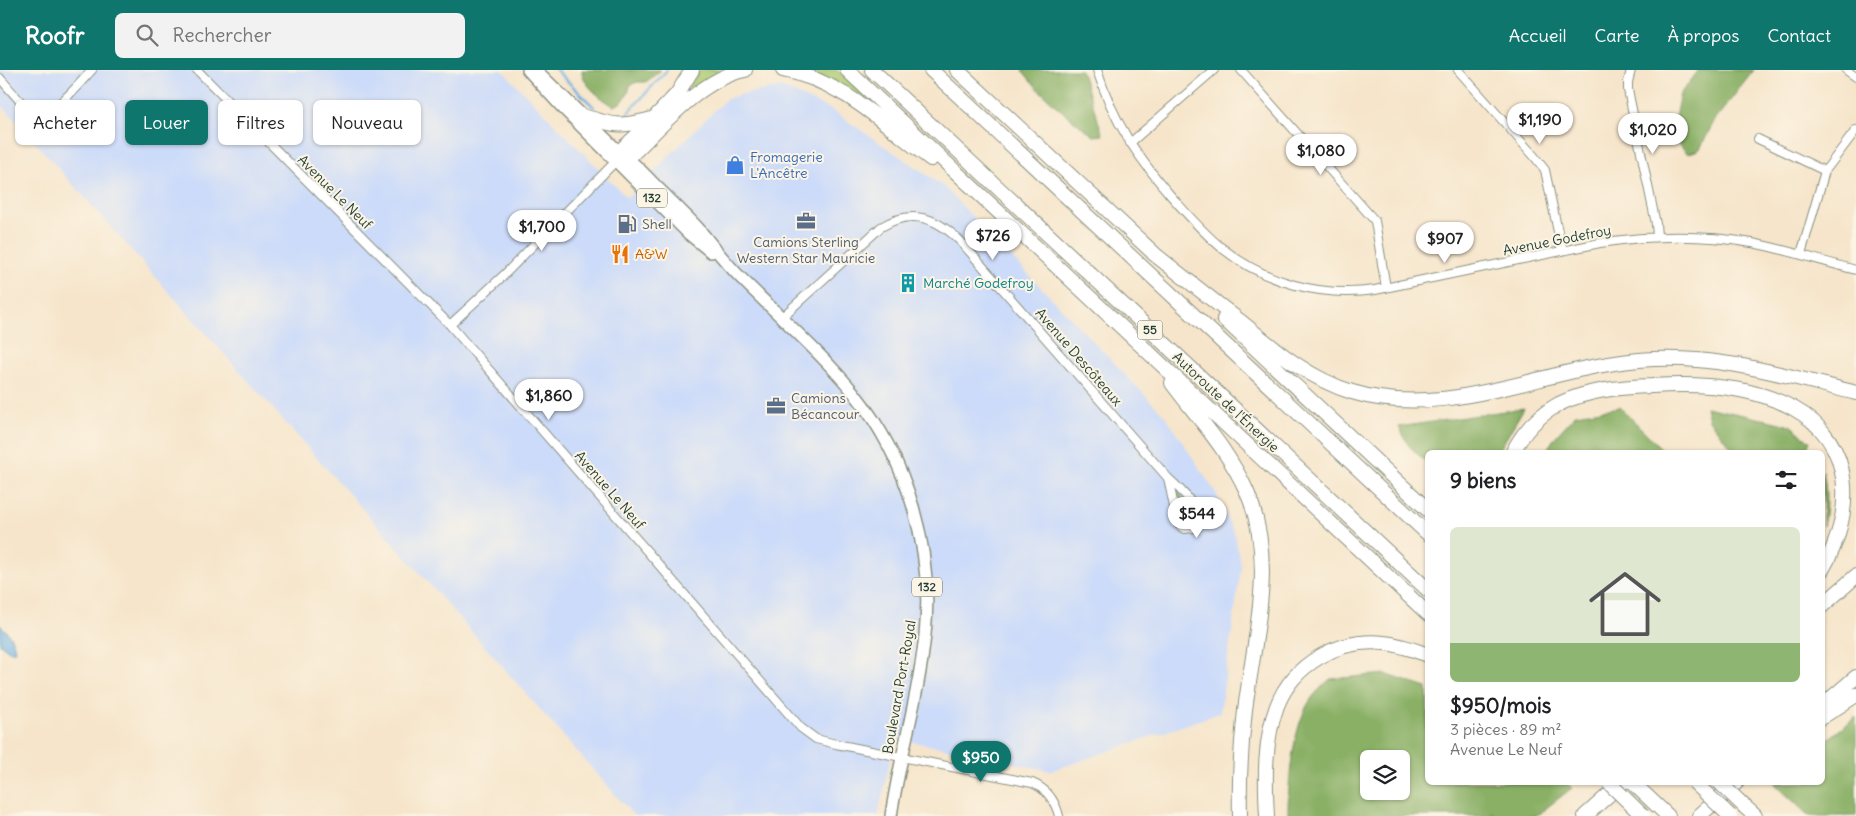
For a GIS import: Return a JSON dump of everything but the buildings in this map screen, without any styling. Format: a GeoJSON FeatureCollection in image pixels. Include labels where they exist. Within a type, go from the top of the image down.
{"type":"FeatureCollection","features":[{"type":"Feature","properties":{"kind":"highway"},"geometry":{"type":"LineString","coordinates":[[621,157],[652,119],[677,94],[692,70]]}},
{"type":"Feature","properties":{"kind":"highway"},"geometry":{"type":"LineString","coordinates":[[621,157],[703,89],[725,76],[745,70]]}},
{"type":"Feature","properties":{"kind":"highway"},"geometry":{"type":"LineString","coordinates":[[784,70],[820,81],[848,97],[986,200]]}},
{"type":"Feature","properties":{"kind":"highway"},"geometry":{"type":"LineString","coordinates":[[846,70],[1425,611]]}},
{"type":"Feature","properties":{"kind":"highway","name":"Autoroute de l'Énergie"},"geometry":{"type":"LineString","coordinates":[[872,70],[1425,587]]}},
{"type":"Feature","properties":{"kind":"highway"},"geometry":{"type":"LineString","coordinates":[[931,70],[1425,531]]}},
{"type":"Feature","properties":{"kind":"highway"},"geometry":{"type":"LineString","coordinates":[[958,70],[1425,507]]}},
{"type":"Feature","properties":{"kind":"highway"},"geometry":{"type":"LineString","coordinates":[[970,70],[1006,115]]}},
{"type":"Feature","properties":{"kind":"highway"},"geometry":{"type":"LineString","coordinates":[[583,116],[619,126],[636,124],[652,119]]}},
{"type":"Feature","properties":{"kind":"highway"},"geometry":{"type":"LineString","coordinates":[[1153,253],[1263,340],[1305,370],[1342,389],[1374,398],[1409,401],[1439,400],[1595,366],[1660,359],[1706,360],[1742,365],[1856,393]]}},
{"type":"Feature","properties":{"kind":"highway"},"geometry":{"type":"LineString","coordinates":[[1148,352],[1231,461],[1250,501],[1260,537],[1262,576],[1242,741],[1240,816]]}},
{"type":"Feature","properties":{"kind":"highway"},"geometry":{"type":"LineString","coordinates":[[1514,450],[1526,431],[1545,413],[1570,399],[1590,394],[1644,386],[1688,386],[1738,391],[1778,401],[1800,412],[1817,426],[1831,444],[1841,466],[1846,488],[1844,517],[1836,543],[1825,564]]}},
{"type":"Feature","properties":{"kind":"highway"},"geometry":{"type":"LineString","coordinates":[[1825,603],[1856,576]]}},
{"type":"Feature","properties":{"kind":"highway"},"geometry":{"type":"LineString","coordinates":[[1267,816],[1266,770],[1272,721],[1282,696],[1298,674],[1321,656],[1335,649],[1356,643],[1384,643],[1400,646],[1425,655]]}},
{"type":"Feature","properties":{"kind":"highway"},"geometry":{"type":"LineString","coordinates":[[1825,703],[1856,677]]}},
{"type":"Feature","properties":{"kind":"highway"},"geometry":{"type":"LineString","coordinates":[[1825,714],[1856,695]]}},
{"type":"Feature","properties":{"kind":"highway"},"geometry":{"type":"LineString","coordinates":[[1611,785],[1643,816]]}},
{"type":"Feature","properties":{"kind":"highway"},"geometry":{"type":"LineString","coordinates":[[1585,816],[1620,785]]}},
{"type":"Feature","properties":{"kind":"highway"},"geometry":{"type":"LineString","coordinates":[[1635,785],[1668,816]]}},
{"type":"Feature","properties":{"kind":"highway"},"geometry":{"type":"LineString","coordinates":[[1697,785],[1730,816]]}},
{"type":"Feature","properties":{"kind":"highway"},"geometry":{"type":"LineString","coordinates":[[1722,785],[1750,811]]}},
{"type":"Feature","properties":{"kind":"highway"},"geometry":{"type":"LineString","coordinates":[[1699,816],[1734,785]]}},
{"type":"Feature","properties":{"kind":"main road","name":"Boulevard Port-Royal"},"geometry":{"type":"LineString","coordinates":[[528,70],[560,105],[621,157]]}},
{"type":"Feature","properties":{"kind":"main road","name":"Boulevard Port-Royal"},"geometry":{"type":"LineString","coordinates":[[536,70],[583,116],[689,234],[732,269],[847,385],[873,419],[896,462],[916,517],[925,562],[927,617],[922,661],[891,816]]}},
{"type":"Feature","properties":{"kind":"street"},"geometry":{"type":"LineString","coordinates":[[0,78],[32,112],[42,114],[53,110],[92,70]]}},
{"type":"Feature","properties":{"kind":"street","name":"Avenue Le Neuf"},"geometry":{"type":"LineString","coordinates":[[197,70],[450,324],[801,728],[816,739],[1032,783],[1049,795],[1056,806],[1059,816]]}},
{"type":"Feature","properties":{"kind":"street","name":"Avenue Godefroy"},"geometry":{"type":"LineString","coordinates":[[1097,70],[1111,108],[1130,143],[1156,178],[1204,233],[1225,251],[1247,265],[1276,279],[1314,290],[1350,293],[1386,288],[1562,251],[1615,241],[1657,236],[1689,236],[1730,240],[1801,254],[1856,270]]}},
{"type":"Feature","properties":{"kind":"street"},"geometry":{"type":"LineString","coordinates":[[1130,143],[1214,70]]}},
{"type":"Feature","properties":{"kind":"street"},"geometry":{"type":"LineString","coordinates":[[1241,70],[1376,221],[1386,288]]}},
{"type":"Feature","properties":{"kind":"street"},"geometry":{"type":"LineString","coordinates":[[1458,70],[1534,156],[1544,170],[1562,251]]}},
{"type":"Feature","properties":{"kind":"street"},"geometry":{"type":"LineString","coordinates":[[1631,70],[1628,90],[1657,236]]}},
{"type":"Feature","properties":{"kind":"street"},"geometry":{"type":"LineString","coordinates":[[1846,70],[1856,77]]}},
{"type":"Feature","properties":{"kind":"street"},"geometry":{"type":"LineString","coordinates":[[1801,254],[1826,171],[1856,130]]}},
{"type":"Feature","properties":{"kind":"street"},"geometry":{"type":"LineString","coordinates":[[1758,138],[1826,171]]}},
{"type":"Feature","properties":{"kind":"street"},"geometry":{"type":"LineString","coordinates":[[450,324],[504,275],[621,157]]}},
{"type":"Feature","properties":{"kind":"street","name":"Avenue Descôteaux"},"geometry":{"type":"LineString","coordinates":[[781,318],[882,226],[891,221],[908,217],[932,220],[945,227],[963,244],[1168,478],[1178,486],[1198,513],[1199,521],[1193,528],[1184,529],[1178,523],[1168,478]]}},
{"type":"Feature","properties":{"kind":"shaded area"},"geometry":{"type":"Polygon","coordinates":[[[0,70],[502,70],[627,198],[725,100],[739,95],[780,87],[830,109],[943,186],[1166,417],[1216,493],[1235,535],[1241,568],[1220,713],[1051,771],[895,738],[878,816],[634,816],[38,145],[115,145],[115,100],[15,100],[15,120],[0,103],[0,70]]]}},
{"type":"Feature","properties":{"kind":"green space"},"geometry":{"type":"Polygon","coordinates":[[[582,70],[661,70],[646,82],[637,82],[630,85],[625,98],[621,103],[614,106],[599,96],[589,86],[585,81],[582,70]]]}},
{"type":"Feature","properties":{"kind":"green space"},"geometry":{"type":"Polygon","coordinates":[[[701,70],[727,70],[693,91],[690,90],[689,86],[701,70]]]}},
{"type":"Feature","properties":{"kind":"green space"},"geometry":{"type":"Polygon","coordinates":[[[804,70],[837,70],[866,97],[865,100],[804,70]]]}},
{"type":"Feature","properties":{"kind":"green space"},"geometry":{"type":"Polygon","coordinates":[[[1022,70],[1081,70],[1103,135],[1094,136],[1056,106],[1022,70]]]}},
{"type":"Feature","properties":{"kind":"green space"},"geometry":{"type":"Polygon","coordinates":[[[1699,70],[1754,70],[1714,121],[1700,149],[1688,154],[1671,135],[1680,94],[1699,70]]]}},
{"type":"Feature","properties":{"kind":"green space"},"geometry":{"type":"Polygon","coordinates":[[[1620,407],[1663,450],[1546,450],[1576,414],[1620,407]]]}},
{"type":"Feature","properties":{"kind":"green space"},"geometry":{"type":"Polygon","coordinates":[[[1706,407],[1790,425],[1810,441],[1808,450],[1733,450],[1709,420],[1706,407]]]}},
{"type":"Feature","properties":{"kind":"green space"},"geometry":{"type":"Polygon","coordinates":[[[1524,408],[1499,450],[1425,450],[1425,461],[1409,446],[1399,427],[1524,408]]]}},
{"type":"Feature","properties":{"kind":"green space"},"geometry":{"type":"Polygon","coordinates":[[[1175,488],[1193,514],[1194,518],[1190,524],[1184,524],[1181,520],[1175,488]]]}},
{"type":"Feature","properties":{"kind":"green space"},"geometry":{"type":"Polygon","coordinates":[[[1385,674],[1425,687],[1425,785],[1569,785],[1572,788],[1536,816],[1495,816],[1492,812],[1491,816],[1288,816],[1290,772],[1295,740],[1299,724],[1311,699],[1330,679],[1385,674]]]}},
{"type":"Feature","properties":{"kind":"green space"},"geometry":{"type":"Polygon","coordinates":[[[1856,717],[1856,816],[1809,816],[1776,785],[1825,785],[1825,741],[1856,717]]]}},
{"type":"Feature","properties":{"kind":"water"},"geometry":{"type":"Polygon","coordinates":[[[0,625],[10,637],[15,651],[9,651],[0,644],[0,625]]]}},
{"type":"Feature","properties":{"kind":"waterway"},"geometry":{"type":"LineString","coordinates":[[556,70],[594,107]]}},
{"type":"Feature","properties":{"kind":"waterway"},"geometry":{"type":"LineString","coordinates":[[626,115],[667,70]]}},
{"type":"Feature","properties":{"kind":"place","name":"Fromagerie L'Ancêtre"},"geometry":{"type":"Point","coordinates":[735,165]}},
{"type":"Feature","properties":{"kind":"place","name":"Camions Sterling Western Star Mauricie"},"geometry":{"type":"Point","coordinates":[806,221]}},
{"type":"Feature","properties":{"kind":"place","name":"Shell"},"geometry":{"type":"Point","coordinates":[627,224]}},
{"type":"Feature","properties":{"kind":"place","name":"A&W"},"geometry":{"type":"Point","coordinates":[620,254]}},
{"type":"Feature","properties":{"kind":"place","name":"Marché Godefroy"},"geometry":{"type":"Point","coordinates":[908,283]}},
{"type":"Feature","properties":{"kind":"place","name":"Camions Bécancour"},"geometry":{"type":"Point","coordinates":[776,406]}}]}
